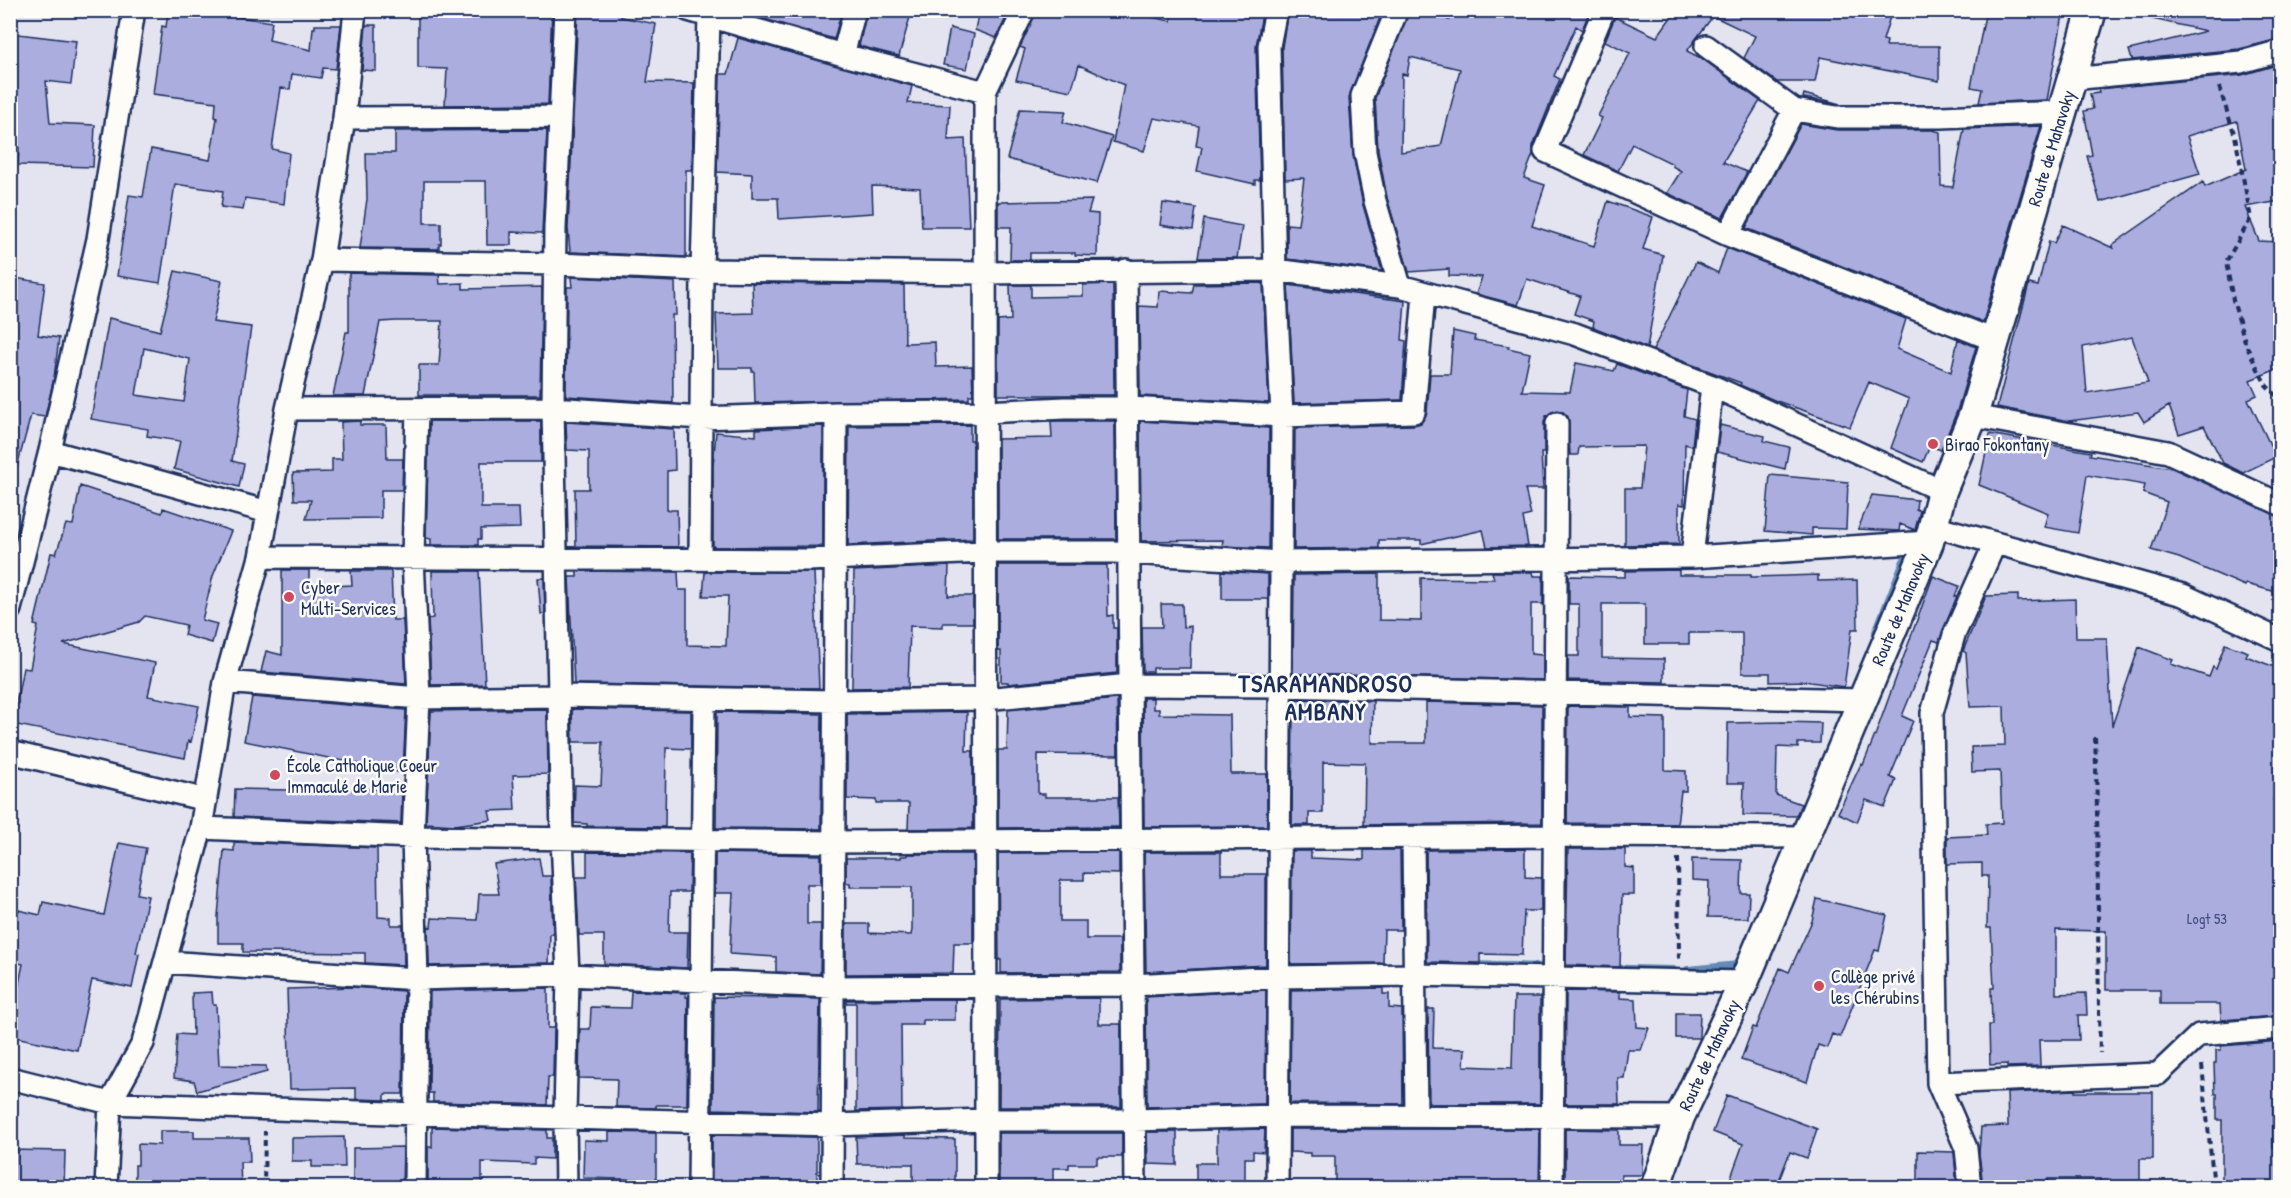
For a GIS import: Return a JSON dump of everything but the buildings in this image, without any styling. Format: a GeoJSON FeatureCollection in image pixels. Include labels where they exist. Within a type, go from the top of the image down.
{"type":"FeatureCollection","features":[{"type":"Feature","properties":{"kind":"street"},"geometry":{"type":"LineString","coordinates":[[10,609],[50,451],[98,239],[134,10]]}},
{"type":"Feature","properties":{"kind":"street"},"geometry":{"type":"LineString","coordinates":[[106,1188],[110,1102],[143,1043],[201,828],[225,682],[260,556],[287,410],[322,260],[344,118],[355,10]]}},
{"type":"Feature","properties":{"kind":"street"},"geometry":{"type":"LineString","coordinates":[[565,10],[555,228],[553,408],[562,838],[568,975],[565,1118],[567,1188]]}},
{"type":"Feature","properties":{"kind":"street"},"geometry":{"type":"LineString","coordinates":[[688,10],[709,18],[843,55],[985,92]]}},
{"type":"Feature","properties":{"kind":"street"},"geometry":{"type":"LineString","coordinates":[[843,55],[855,10]]}},
{"type":"Feature","properties":{"kind":"street"},"geometry":{"type":"LineString","coordinates":[[986,1188],[985,92],[1024,10]]}},
{"type":"Feature","properties":{"kind":"street"},"geometry":{"type":"LineString","coordinates":[[1276,10],[1269,46],[1275,270],[1282,416],[1277,1188]]}},
{"type":"Feature","properties":{"kind":"street"},"geometry":{"type":"LineString","coordinates":[[1397,10],[1362,96],[1365,152],[1369,172],[1375,201],[1400,286]]}},
{"type":"Feature","properties":{"kind":"street"},"geometry":{"type":"LineString","coordinates":[[1604,10],[1545,151],[1728,235],[1994,340]]}},
{"type":"Feature","properties":{"kind":"street","name":"Route de Mahavoky"},"geometry":{"type":"LineString","coordinates":[[1655,1188],[1680,1117],[1744,982],[1932,534],[1942,491],[1974,417],[1994,340],[2092,10]]}},
{"type":"Feature","properties":{"kind":"street"},"geometry":{"type":"LineString","coordinates":[[700,559],[702,270],[709,18]]}},
{"type":"Feature","properties":{"kind":"street"},"geometry":{"type":"LineString","coordinates":[[1706,46],[1794,110],[1838,117],[1941,117],[2062,112]]}},
{"type":"Feature","properties":{"kind":"street"},"geometry":{"type":"LineString","coordinates":[[2072,79],[2241,62],[2280,51]]}},
{"type":"Feature","properties":{"kind":"street"},"geometry":{"type":"LineString","coordinates":[[1728,235],[1794,110]]}},
{"type":"Feature","properties":{"kind":"street"},"geometry":{"type":"LineString","coordinates":[[344,118],[559,117]]}},
{"type":"Feature","properties":{"kind":"street"},"geometry":{"type":"LineString","coordinates":[[322,260],[556,264],[702,270],[985,273],[1275,270],[1400,286],[1575,334],[1712,386],[1942,491]]}},
{"type":"Feature","properties":{"kind":"street"},"geometry":{"type":"LineString","coordinates":[[1126,270],[1128,408],[1121,553],[1130,685],[1135,1188]]}},
{"type":"Feature","properties":{"kind":"street"},"geometry":{"type":"LineString","coordinates":[[287,410],[553,408],[702,418],[1065,408],[1128,408],[1282,416],[1414,412],[1424,294]]}},
{"type":"Feature","properties":{"kind":"street"},"geometry":{"type":"LineString","coordinates":[[1692,556],[1712,386]]}},
{"type":"Feature","properties":{"kind":"street"},"geometry":{"type":"LineString","coordinates":[[415,1188],[417,979],[414,837],[419,698],[413,557],[417,410]]}},
{"type":"Feature","properties":{"kind":"street"},"geometry":{"type":"LineString","coordinates":[[832,1188],[836,413]]}},
{"type":"Feature","properties":{"kind":"street"},"geometry":{"type":"LineString","coordinates":[[1974,417],[2168,452],[2280,504]]}},
{"type":"Feature","properties":{"kind":"street"},"geometry":{"type":"LineString","coordinates":[[1552,1188],[1557,423]]}},
{"type":"Feature","properties":{"kind":"street"},"geometry":{"type":"LineString","coordinates":[[50,451],[268,512]]}},
{"type":"Feature","properties":{"kind":"street"},"geometry":{"type":"LineString","coordinates":[[260,556],[835,560],[985,552],[1121,553],[1281,562],[1556,559],[1692,556],[1932,534],[1995,543],[2183,595],[2280,640]]}},
{"type":"Feature","properties":{"kind":"street"},"geometry":{"type":"LineString","coordinates":[[1970,1188],[1966,1148],[1938,1083],[1932,713],[1954,635],[1995,543]]}},
{"type":"Feature","properties":{"kind":"street"},"geometry":{"type":"LineString","coordinates":[[225,682],[419,698],[560,696],[834,701],[986,699],[1130,685],[1280,686],[1861,700]]}},
{"type":"Feature","properties":{"kind":"street"},"geometry":{"type":"LineString","coordinates":[[699,1188],[704,700]]}},
{"type":"Feature","properties":{"kind":"street"},"geometry":{"type":"LineString","coordinates":[[10,752],[206,800]]}},
{"type":"Feature","properties":{"kind":"street"},"geometry":{"type":"LineString","coordinates":[[201,828],[414,837],[834,842],[1554,836],[1804,837]]}},
{"type":"Feature","properties":{"kind":"street"},"geometry":{"type":"LineString","coordinates":[[1413,838],[1416,1116]]}},
{"type":"Feature","properties":{"kind":"street"},"geometry":{"type":"LineString","coordinates":[[165,962],[417,979],[568,975],[833,987],[1133,985],[1278,977],[1415,975],[1744,982]]}},
{"type":"Feature","properties":{"kind":"street"},"geometry":{"type":"LineString","coordinates":[[1938,1083],[2158,1074],[2199,1035],[2280,1028]]}},
{"type":"Feature","properties":{"kind":"street"},"geometry":{"type":"LineString","coordinates":[[10,1078],[110,1102],[700,1122],[832,1125],[986,1120],[1134,1120],[1277,1116],[1680,1117]]}},
{"type":"Feature","properties":{"kind":"path"},"geometry":{"type":"LineString","coordinates":[[2216,65],[2220,93],[2235,136],[2251,218],[2226,262],[2233,300],[2246,345],[2266,385],[2280,399]]}},
{"type":"Feature","properties":{"kind":"path"},"geometry":{"type":"LineString","coordinates":[[2095,737],[2099,840],[2097,973],[2101,1077]]}},
{"type":"Feature","properties":{"kind":"path"},"geometry":{"type":"LineString","coordinates":[[1677,837],[1680,982]]}},
{"type":"Feature","properties":{"kind":"path"},"geometry":{"type":"LineString","coordinates":[[2199,1035],[2214,1188]]}},
{"type":"Feature","properties":{"kind":"path"},"geometry":{"type":"LineString","coordinates":[[264,1108],[264,1188]]}},
{"type":"Feature","properties":{"kind":"waterway"},"geometry":{"type":"LineString","coordinates":[[1876,632],[1904,561]]}},
{"type":"Feature","properties":{"kind":"waterway"},"geometry":{"type":"LineString","coordinates":[[1471,965],[1673,970]]}},
{"type":"Feature","properties":{"kind":"waterway"},"geometry":{"type":"LineString","coordinates":[[1688,970],[1738,965]]}},
{"type":"Feature","properties":{"kind":"place","name":"Birao Fokontany"},"geometry":{"type":"Point","coordinates":[1933,444]}},
{"type":"Feature","properties":{"kind":"place","name":"Cyber Multi-Services"},"geometry":{"type":"Point","coordinates":[289,597]}},
{"type":"Feature","properties":{"kind":"place","name":"École Catholique Coeur Immaculé de Marie"},"geometry":{"type":"Point","coordinates":[275,775]}},
{"type":"Feature","properties":{"kind":"place","name":"Collège privé les Chérubins"},"geometry":{"type":"Point","coordinates":[1819,986]}},
{"type":"Feature","properties":{"kind":"district","name":"TSARAMANDROSO AMBANY"},"geometry":{"type":"Point","coordinates":[1326,697]}}]}
